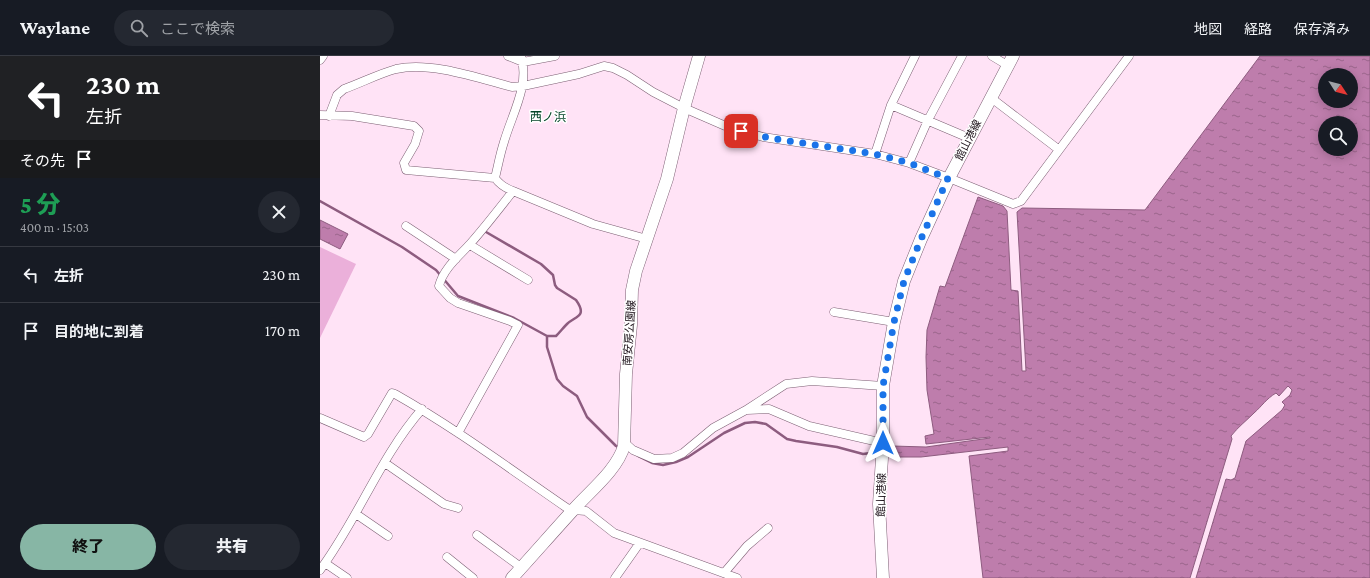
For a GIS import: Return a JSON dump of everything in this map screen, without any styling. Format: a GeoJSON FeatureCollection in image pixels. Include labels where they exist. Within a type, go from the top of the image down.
{"type":"FeatureCollection","features":[{"type":"Feature","properties":{"kind":"main road","name":"南安房公園線"},"geometry":{"type":"LineString","coordinates":[[623,447],[632,290],[636,271],[667,179],[684,108],[699,56]]}},
{"type":"Feature","properties":{"kind":"main road","name":"館山港線"},"geometry":{"type":"LineString","coordinates":[[883,578],[879,504],[883,444],[883,386],[894,322],[904,281],[948,178],[1010,61]]}},
{"type":"Feature","properties":{"kind":"main road"},"geometry":{"type":"LineString","coordinates":[[512,578],[605,477],[619,459],[623,447]]}},
{"type":"Feature","properties":{"kind":"street"},"geometry":{"type":"LineString","coordinates":[[320,60],[323,56]]}},
{"type":"Feature","properties":{"kind":"street"},"geometry":{"type":"LineString","coordinates":[[508,56],[522,59],[555,56]]}},
{"type":"Feature","properties":{"kind":"street"},"geometry":{"type":"LineString","coordinates":[[875,154],[891,105],[915,56]]}},
{"type":"Feature","properties":{"kind":"street"},"geometry":{"type":"LineString","coordinates":[[909,163],[928,120],[962,56]]}},
{"type":"Feature","properties":{"kind":"street"},"geometry":{"type":"LineString","coordinates":[[992,56],[1010,61]]}},
{"type":"Feature","properties":{"kind":"street"},"geometry":{"type":"LineString","coordinates":[[329,116],[337,95],[344,89],[396,69],[417,67],[432,68],[512,87],[579,74],[604,66],[618,70],[653,92],[684,108],[730,128],[763,137],[875,154],[909,163],[1013,204],[1021,200],[1129,56]]}},
{"type":"Feature","properties":{"kind":"street"},"geometry":{"type":"LineString","coordinates":[[522,59],[523,86],[503,144],[495,178],[498,183],[504,188],[593,224],[647,239]]}},
{"type":"Feature","properties":{"kind":"street"},"geometry":{"type":"LineString","coordinates":[[990,97],[1058,149]]}},
{"type":"Feature","properties":{"kind":"street"},"geometry":{"type":"LineString","coordinates":[[891,105],[969,138]]}},
{"type":"Feature","properties":{"kind":"street"},"geometry":{"type":"LineString","coordinates":[[320,115],[352,116],[414,126],[419,132],[415,144],[404,163],[406,170],[495,178]]}},
{"type":"Feature","properties":{"kind":"street"},"geometry":{"type":"LineString","coordinates":[[458,433],[518,325],[458,303],[450,298],[439,286],[442,278],[456,259],[470,245],[513,191]]}},
{"type":"Feature","properties":{"kind":"street"},"geometry":{"type":"LineString","coordinates":[[406,226],[456,259]]}},
{"type":"Feature","properties":{"kind":"street"},"geometry":{"type":"LineString","coordinates":[[470,245],[528,280]]}},
{"type":"Feature","properties":{"kind":"street"},"geometry":{"type":"LineString","coordinates":[[834,312],[894,322]]}},
{"type":"Feature","properties":{"kind":"street"},"geometry":{"type":"LineString","coordinates":[[623,447],[654,459],[672,458],[683,453],[713,428],[746,410],[786,384],[812,382],[883,386]]}},
{"type":"Feature","properties":{"kind":"street"},"geometry":{"type":"LineString","coordinates":[[320,418],[364,437],[368,434],[392,393],[395,394],[422,409],[567,508],[586,511],[614,533],[640,544],[737,578]]}},
{"type":"Feature","properties":{"kind":"street"},"geometry":{"type":"LineString","coordinates":[[320,570],[326,563],[356,514],[385,462],[408,426],[422,409]]}},
{"type":"Feature","properties":{"kind":"street"},"geometry":{"type":"LineString","coordinates":[[746,410],[769,409],[809,426],[883,444]]}},
{"type":"Feature","properties":{"kind":"street"},"geometry":{"type":"LineString","coordinates":[[385,462],[444,504],[458,508]]}},
{"type":"Feature","properties":{"kind":"street"},"geometry":{"type":"LineString","coordinates":[[356,514],[388,536]]}},
{"type":"Feature","properties":{"kind":"street"},"geometry":{"type":"LineString","coordinates":[[724,573],[747,546],[768,528]]}},
{"type":"Feature","properties":{"kind":"street"},"geometry":{"type":"LineString","coordinates":[[477,535],[522,568]]}},
{"type":"Feature","properties":{"kind":"street"},"geometry":{"type":"LineString","coordinates":[[617,578],[640,544]]}},
{"type":"Feature","properties":{"kind":"street"},"geometry":{"type":"LineString","coordinates":[[448,557],[473,578]]}},
{"type":"Feature","properties":{"kind":"street"},"geometry":{"type":"LineString","coordinates":[[326,563],[346,578]]}},
{"type":"Feature","properties":{"kind":"shaded area"},"geometry":{"type":"Polygon","coordinates":[[[320,247],[356,264],[320,338],[320,247]]]}},
{"type":"Feature","properties":{"kind":"water"},"geometry":{"type":"Polygon","coordinates":[[[1260,56],[1370,56],[1370,578],[1196,578],[1226,479],[1231,480],[1235,478],[1246,441],[1282,410],[1285,405],[1282,402],[1290,395],[1292,390],[1288,386],[1279,396],[1276,393],[1269,398],[1231,436],[1232,439],[1190,578],[983,578],[969,456],[1008,451],[1008,447],[921,457],[891,457],[892,446],[926,447],[990,438],[926,444],[925,436],[934,434],[927,390],[927,330],[940,286],[945,287],[978,197],[1003,206],[1007,211],[1011,290],[1018,291],[1022,371],[1026,371],[1017,212],[1022,208],[1145,210],[1260,56]]]}},
{"type":"Feature","properties":{"kind":"water"},"geometry":{"type":"Polygon","coordinates":[[[320,220],[348,234],[340,249],[320,239],[320,220]]]}},
{"type":"Feature","properties":{"kind":"waterway"},"geometry":{"type":"LineString","coordinates":[[320,201],[402,247],[436,270],[458,296],[514,318],[547,336],[547,347],[557,379],[563,386],[577,396],[587,417],[616,446],[620,448]]}},
{"type":"Feature","properties":{"kind":"waterway"},"geometry":{"type":"LineString","coordinates":[[486,232],[541,264],[553,275],[557,288],[576,300],[581,313],[567,324],[556,336],[547,336]]}},
{"type":"Feature","properties":{"kind":"waterway"},"geometry":{"type":"LineString","coordinates":[[638,456],[652,463],[663,465],[676,462],[688,457],[724,433],[745,423],[755,422],[766,424],[787,439],[837,447],[863,454],[879,452]]}},
{"type":"Feature","properties":{"kind":"district","name":"西ノ浜"},"geometry":{"type":"Point","coordinates":[548,117]}},
{"type":"Feature","properties":{"kind":"route"},"geometry":{"type":"LineString","coordinates":[[741,131],[763,137],[875,154],[909,163],[948,178],[904,281],[894,322],[883,386],[883,443]]}}]}
